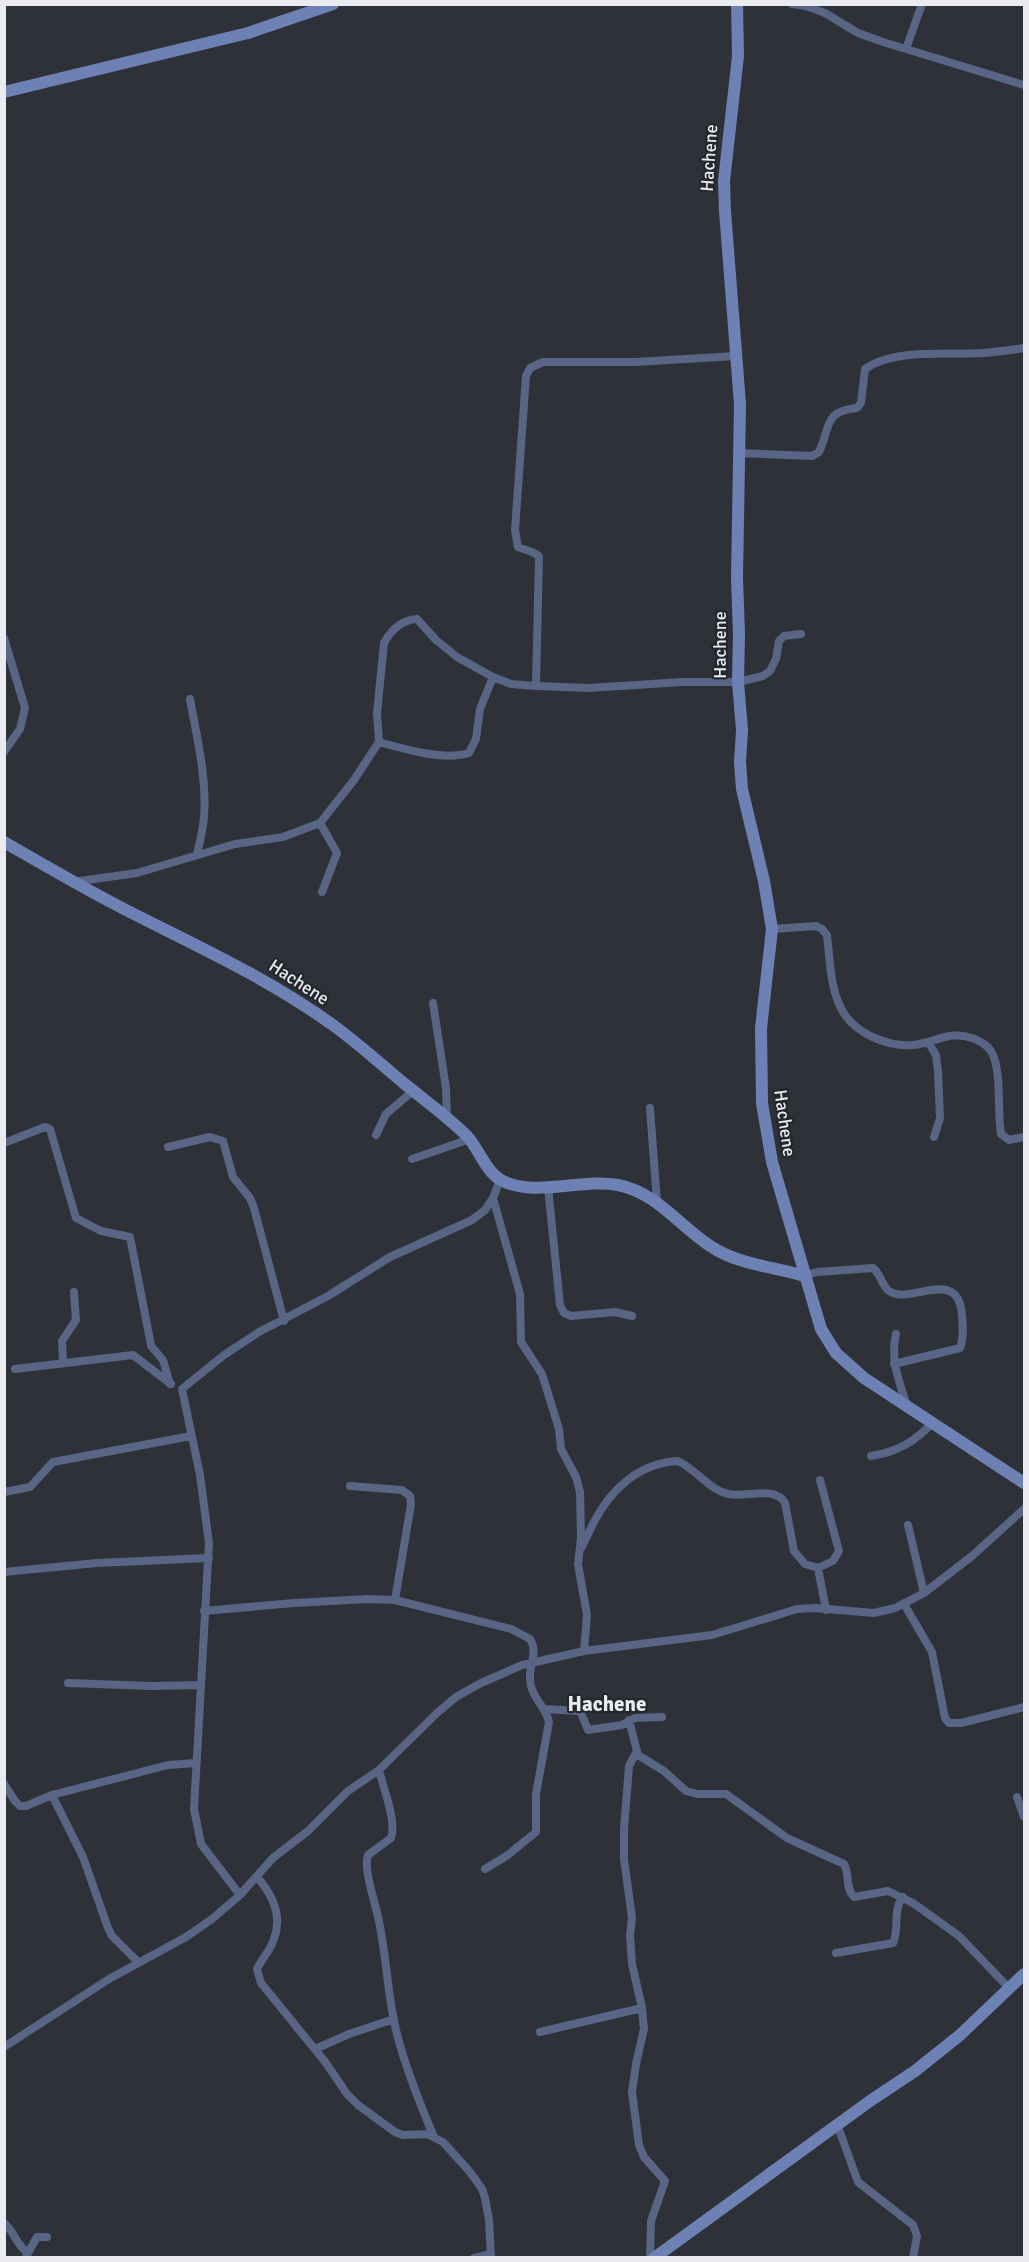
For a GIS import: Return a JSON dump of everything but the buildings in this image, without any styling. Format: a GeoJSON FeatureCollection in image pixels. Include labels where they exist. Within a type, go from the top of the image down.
{"type":"FeatureCollection","features":[{"type":"Feature","properties":{"kind":"street"},"geometry":{"type":"LineString","coordinates":[[4,92],[248,33],[333,4]]}},
{"type":"Feature","properties":{"kind":"street","name":"Hachene"},"geometry":{"type":"LineString","coordinates":[[737,4],[738,56],[724,181],[740,404],[737,568],[738,682],[742,730],[740,762],[742,789],[764,881],[772,929],[761,1028],[762,1102],[772,1162],[821,1329],[836,1353],[864,1378],[1024,1483]]}},
{"type":"Feature","properties":{"kind":"street"},"geometry":{"type":"LineString","coordinates":[[792,4],[825,13],[858,33],[1024,85]]}},
{"type":"Feature","properties":{"kind":"street"},"geometry":{"type":"LineString","coordinates":[[906,49],[922,4]]}},
{"type":"Feature","properties":{"kind":"street"},"geometry":{"type":"LineString","coordinates":[[739,453],[812,456],[819,452],[833,416],[842,410],[857,408],[861,403],[865,369],[875,362],[943,352],[985,353],[1024,348]]}},
{"type":"Feature","properties":{"kind":"street"},"geometry":{"type":"LineString","coordinates":[[536,686],[539,556],[518,547],[515,530],[526,376],[530,368],[543,362],[635,362],[736,356]]}},
{"type":"Feature","properties":{"kind":"street"},"geometry":{"type":"LineString","coordinates":[[71,882],[137,873],[235,844],[283,837],[320,823],[354,780],[379,742],[377,713],[384,643],[389,634],[400,624],[417,619],[436,640],[457,657],[511,684],[589,688],[682,682],[738,682],[770,671],[776,659],[779,641],[784,636],[801,634]]}},
{"type":"Feature","properties":{"kind":"street"},"geometry":{"type":"LineString","coordinates":[[4,638],[25,708],[20,729],[4,752]]}},
{"type":"Feature","properties":{"kind":"street"},"geometry":{"type":"LineString","coordinates":[[379,742],[427,753],[461,756],[469,753],[476,739],[480,709],[493,677]]}},
{"type":"Feature","properties":{"kind":"street"},"geometry":{"type":"LineString","coordinates":[[190,699],[203,784],[204,815],[197,854]]}},
{"type":"Feature","properties":{"kind":"street"},"geometry":{"type":"LineString","coordinates":[[320,823],[337,853],[322,892]]}},
{"type":"Feature","properties":{"kind":"street","name":"Hachene"},"geometry":{"type":"LineString","coordinates":[[4,842],[71,882],[272,984],[339,1030],[447,1118],[470,1139],[500,1180]]}},
{"type":"Feature","properties":{"kind":"street"},"geometry":{"type":"LineString","coordinates":[[772,929],[816,926],[822,929],[827,935],[836,996],[844,1014],[854,1026],[882,1042],[913,1045],[945,1035],[961,1035],[980,1041],[989,1047],[995,1062],[1001,1134],[1009,1140],[1024,1137]]}},
{"type":"Feature","properties":{"kind":"street"},"geometry":{"type":"LineString","coordinates":[[433,1003],[446,1088],[447,1118]]}},
{"type":"Feature","properties":{"kind":"street"},"geometry":{"type":"LineString","coordinates":[[928,1042],[936,1055],[938,1072],[940,1118],[934,1137]]}},
{"type":"Feature","properties":{"kind":"street"},"geometry":{"type":"LineString","coordinates":[[376,1135],[386,1114],[413,1091]]}},
{"type":"Feature","properties":{"kind":"street"},"geometry":{"type":"LineString","coordinates":[[650,1108],[657,1202]]}},
{"type":"Feature","properties":{"kind":"street"},"geometry":{"type":"LineString","coordinates":[[4,1143],[45,1127],[50,1129],[76,1218],[101,1230],[130,1237],[150,1340],[162,1360],[170,1384]]}},
{"type":"Feature","properties":{"kind":"street"},"geometry":{"type":"LineString","coordinates":[[168,1147],[210,1137],[223,1141],[233,1177],[250,1198],[254,1208],[284,1321]]}},
{"type":"Feature","properties":{"kind":"street"},"geometry":{"type":"LineString","coordinates":[[412,1159],[470,1139]]}},
{"type":"Feature","properties":{"kind":"street"},"geometry":{"type":"LineString","coordinates":[[182,1389],[242,1343],[328,1296],[390,1257],[472,1220],[485,1210],[494,1198],[500,1180],[516,1185],[548,1187],[610,1184],[638,1191],[657,1202],[700,1239],[724,1254],[744,1262],[804,1276],[816,1272],[873,1268],[889,1291],[895,1293],[903,1294],[932,1288],[954,1295],[959,1301],[962,1314],[963,1338],[960,1348],[894,1364]]}},
{"type":"Feature","properties":{"kind":"street"},"geometry":{"type":"LineString","coordinates":[[548,1187],[560,1305],[564,1313],[571,1316],[615,1312],[632,1316]]}},
{"type":"Feature","properties":{"kind":"street"},"geometry":{"type":"LineString","coordinates":[[494,1198],[520,1294],[521,1342],[542,1374],[559,1429],[561,1449],[578,1483],[581,1538],[578,1564],[587,1615],[584,1651]]}},
{"type":"Feature","properties":{"kind":"street"},"geometry":{"type":"LineString","coordinates":[[63,1362],[62,1341],[76,1320],[74,1292]]}},
{"type":"Feature","properties":{"kind":"street"},"geometry":{"type":"LineString","coordinates":[[896,1334],[894,1364],[907,1407]]}},
{"type":"Feature","properties":{"kind":"street"},"geometry":{"type":"LineString","coordinates":[[15,1369],[133,1355],[170,1384],[182,1389]]}},
{"type":"Feature","properties":{"kind":"street"},"geometry":{"type":"LineString","coordinates":[[182,1389],[205,1502],[209,1558],[204,1611],[194,1809],[201,1844],[240,1895]]}},
{"type":"Feature","properties":{"kind":"street"},"geometry":{"type":"LineString","coordinates":[[870,1456],[902,1448],[923,1434],[933,1422]]}},
{"type":"Feature","properties":{"kind":"street"},"geometry":{"type":"LineString","coordinates":[[4,1492],[30,1487],[53,1462],[191,1436]]}},
{"type":"Feature","properties":{"kind":"street"},"geometry":{"type":"LineString","coordinates":[[579,1551],[595,1521],[625,1480],[644,1469],[678,1461],[691,1468],[718,1491],[731,1495],[772,1494],[782,1498],[785,1503],[794,1551],[805,1564],[818,1568],[833,1561],[838,1551],[820,1479]]}},
{"type":"Feature","properties":{"kind":"street"},"geometry":{"type":"LineString","coordinates":[[350,1486],[402,1490],[410,1496],[411,1504],[395,1600]]}},
{"type":"Feature","properties":{"kind":"street"},"geometry":{"type":"LineString","coordinates":[[4,2047],[138,1962],[186,1937],[212,1919],[240,1895],[273,1857],[308,1831],[348,1791],[379,1770],[436,1713],[456,1697],[500,1673],[584,1651],[712,1635],[797,1609],[815,1608],[874,1613],[904,1604],[924,1593],[972,1556],[1024,1509]]}},
{"type":"Feature","properties":{"kind":"street"},"geometry":{"type":"LineString","coordinates":[[908,1526],[924,1593]]}},
{"type":"Feature","properties":{"kind":"street"},"geometry":{"type":"LineString","coordinates":[[4,1572],[97,1563],[209,1558]]}},
{"type":"Feature","properties":{"kind":"street"},"geometry":{"type":"LineString","coordinates":[[818,1568],[826,1610]]}},
{"type":"Feature","properties":{"kind":"street"},"geometry":{"type":"LineString","coordinates":[[204,1611],[294,1603],[368,1599],[395,1600],[511,1629],[524,1635],[532,1643],[534,1663],[530,1677],[532,1686],[538,1704],[544,1709],[549,1722],[536,1794],[536,1832],[508,1855],[485,1869]]}},
{"type":"Feature","properties":{"kind":"street"},"geometry":{"type":"LineString","coordinates":[[904,1604],[932,1652],[945,1718],[949,1723],[961,1723],[1024,1707]]}},
{"type":"Feature","properties":{"kind":"street"},"geometry":{"type":"LineString","coordinates":[[68,1683],[152,1686],[200,1684]]}},
{"type":"Feature","properties":{"kind":"street"},"geometry":{"type":"LineString","coordinates":[[544,1709],[581,1713],[588,1730],[622,1725],[629,1720],[662,1717]]}},
{"type":"Feature","properties":{"kind":"street"},"geometry":{"type":"LineString","coordinates":[[629,1720],[640,1757],[664,1771],[686,1791],[697,1794],[726,1794],[787,1838],[844,1864],[852,1896],[858,1897],[888,1891],[903,1897],[959,1936],[1010,1988]]}},
{"type":"Feature","properties":{"kind":"street"},"geometry":{"type":"LineString","coordinates":[[637,1751],[630,1766],[624,1839],[632,1918],[630,1936],[632,1964],[642,2008],[644,2029],[632,2092],[636,2129],[644,2157],[665,2181],[651,2221],[652,2258]]}},
{"type":"Feature","properties":{"kind":"street"},"geometry":{"type":"LineString","coordinates":[[4,1784],[15,1802],[20,1806],[26,1806],[52,1795],[168,1765],[196,1763]]}},
{"type":"Feature","properties":{"kind":"street"},"geometry":{"type":"LineString","coordinates":[[379,1770],[393,1824],[393,1834],[368,1855],[366,1860],[381,1930],[394,2019],[414,2090],[434,2137]]}},
{"type":"Feature","properties":{"kind":"street"},"geometry":{"type":"LineString","coordinates":[[52,1795],[83,1857],[112,1936],[138,1962]]}},
{"type":"Feature","properties":{"kind":"street"},"geometry":{"type":"LineString","coordinates":[[1017,1797],[1024,1817]]}},
{"type":"Feature","properties":{"kind":"street"},"geometry":{"type":"LineString","coordinates":[[257,1877],[272,1896],[276,1921],[275,1939],[259,1965],[258,1977],[283,2013],[315,2049],[347,2094],[389,2128],[403,2135],[422,2134],[434,2137],[453,2152],[482,2189],[489,2220],[491,2256],[474,2258]]}},
{"type":"Feature","properties":{"kind":"street"},"geometry":{"type":"LineString","coordinates":[[836,1953],[893,1943],[896,1935],[897,1906],[903,1897]]}},
{"type":"Feature","properties":{"kind":"street"},"geometry":{"type":"LineString","coordinates":[[652,2258],[943,2049],[1024,1974]]}},
{"type":"Feature","properties":{"kind":"street"},"geometry":{"type":"LineString","coordinates":[[540,2032],[642,2008]]}},
{"type":"Feature","properties":{"kind":"street"},"geometry":{"type":"LineString","coordinates":[[315,2049],[349,2034],[394,2019]]}},
{"type":"Feature","properties":{"kind":"street"},"geometry":{"type":"LineString","coordinates":[[837,2124],[858,2182],[913,2225],[917,2236],[914,2258]]}},
{"type":"Feature","properties":{"kind":"street"},"geometry":{"type":"LineString","coordinates":[[4,2223],[11,2229],[16,2242],[27,2255],[37,2237],[47,2237]]}},
{"type":"Feature","properties":{"kind":"district","name":"Hachene"},"geometry":{"type":"Point","coordinates":[607,1704]}}]}
